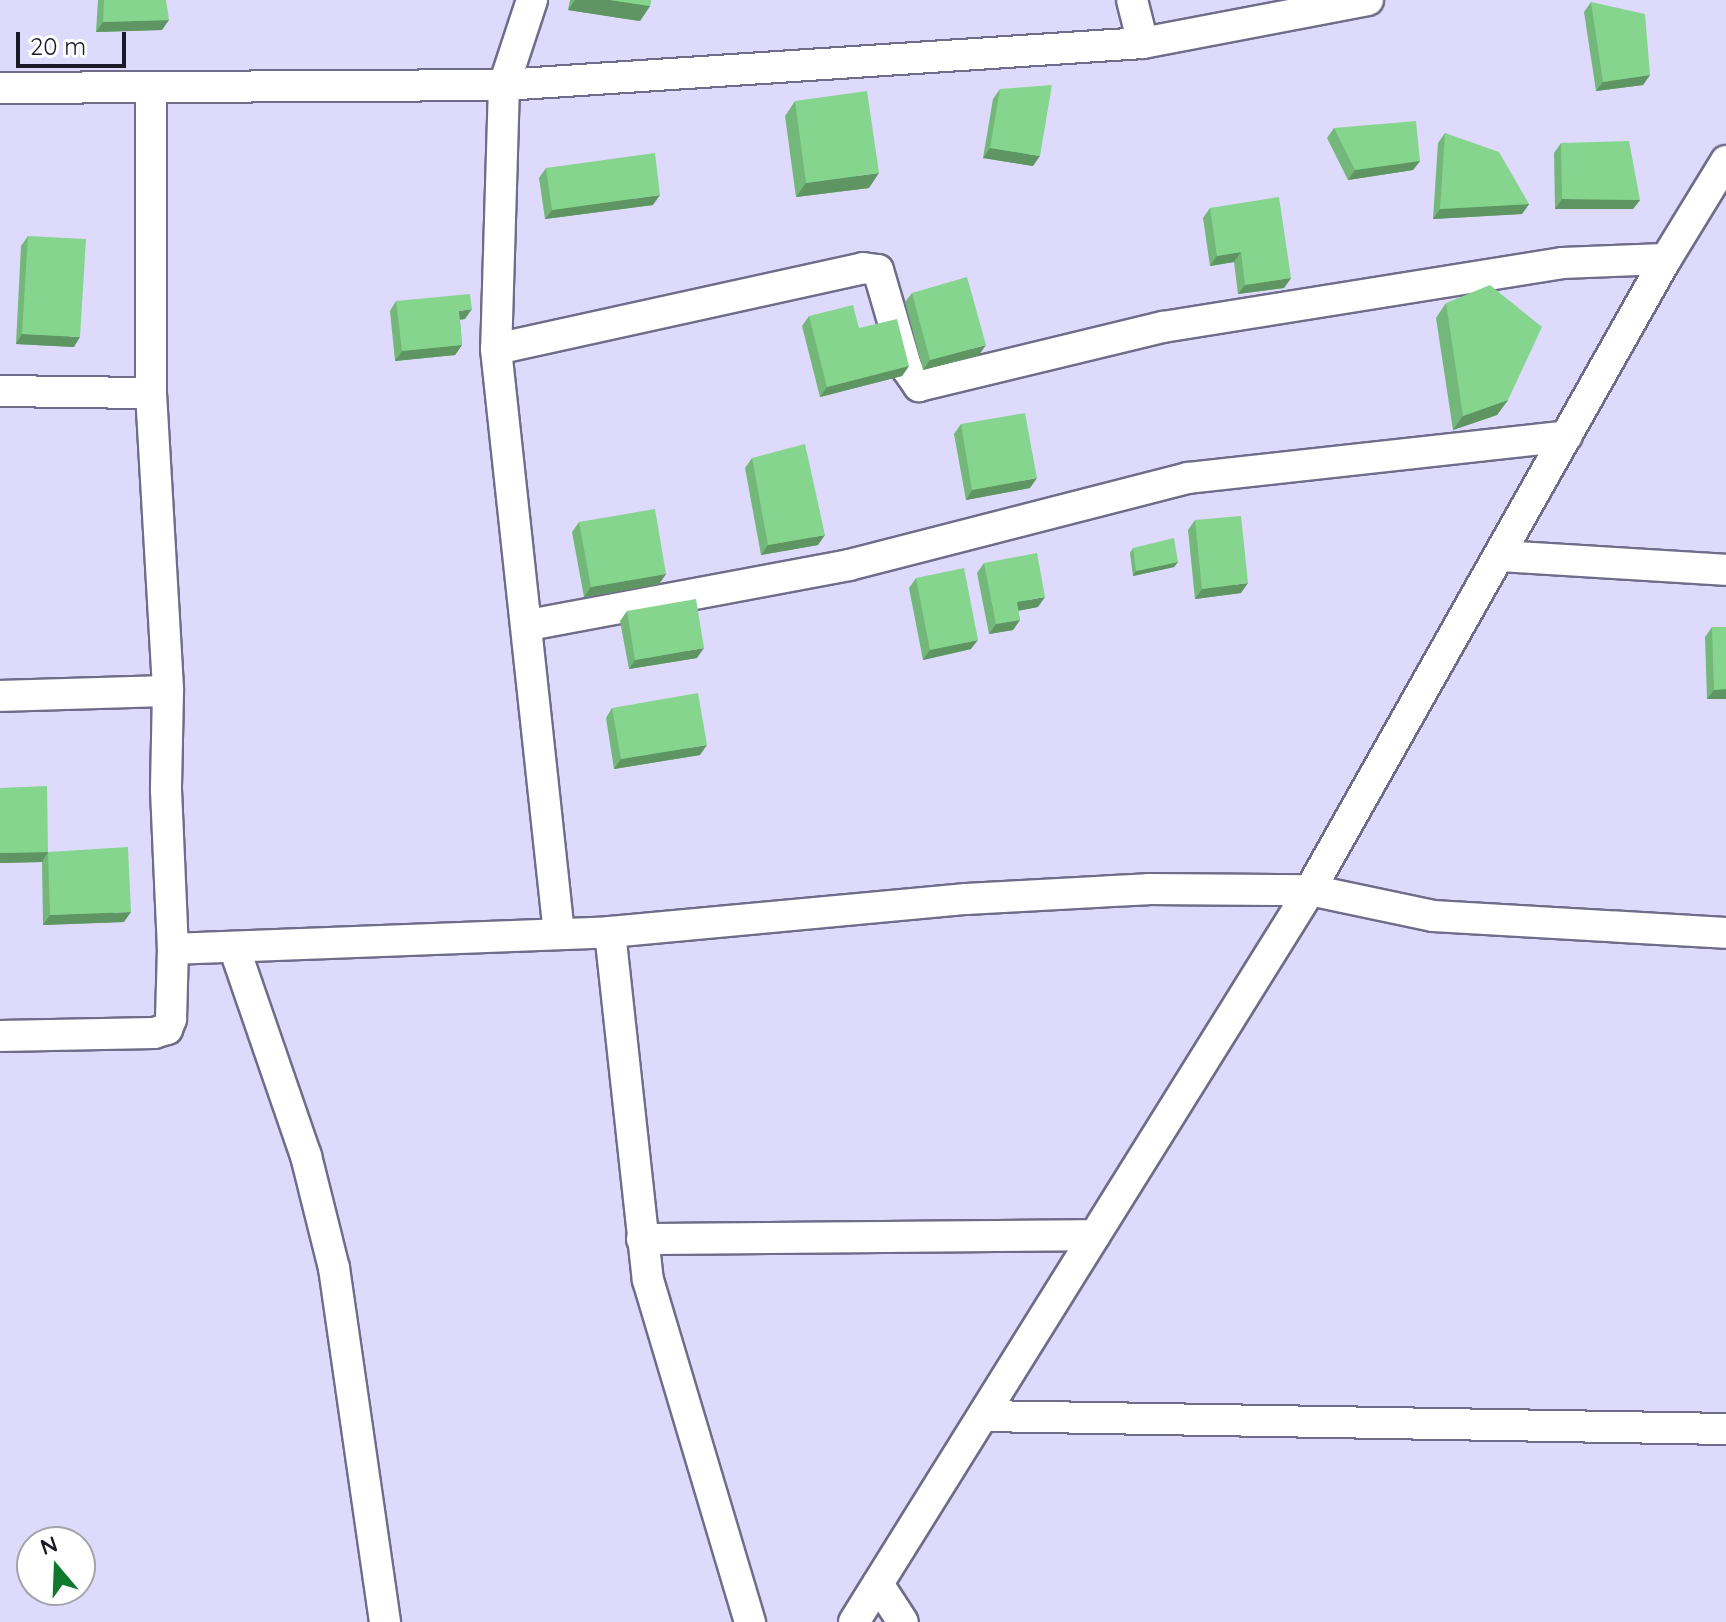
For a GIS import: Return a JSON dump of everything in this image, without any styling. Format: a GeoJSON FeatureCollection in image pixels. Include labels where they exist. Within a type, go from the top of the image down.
{"type":"FeatureCollection","features":[{"type":"Feature","properties":{"kind":"street"},"geometry":{"type":"LineString","coordinates":[[532,0],[504,85],[496,349],[529,625],[559,934]]}},
{"type":"Feature","properties":{"kind":"street"},"geometry":{"type":"LineString","coordinates":[[1132,0],[1143,43]]}},
{"type":"Feature","properties":{"kind":"street"},"geometry":{"type":"LineString","coordinates":[[0,88],[504,85],[1143,43],[1368,0]]}},
{"type":"Feature","properties":{"kind":"street"},"geometry":{"type":"LineString","coordinates":[[0,1036],[154,1033],[167,1029],[171,1019],[173,949],[166,790],[168,691],[151,393],[151,88]]}},
{"type":"Feature","properties":{"kind":"street"},"geometry":{"type":"LineString","coordinates":[[854,1622],[1310,890],[1666,259],[1726,161]]}},
{"type":"Feature","properties":{"kind":"street"},"geometry":{"type":"LineString","coordinates":[[496,349],[863,268],[878,270],[907,369],[919,386],[1163,327],[1562,263],[1666,259]]}},
{"type":"Feature","properties":{"kind":"street"},"geometry":{"type":"LineString","coordinates":[[0,391],[151,393]]}},
{"type":"Feature","properties":{"kind":"street"},"geometry":{"type":"LineString","coordinates":[[529,625],[849,565],[1188,478],[1567,436]]}},
{"type":"Feature","properties":{"kind":"street"},"geometry":{"type":"LineString","coordinates":[[1499,556],[1726,570]]}},
{"type":"Feature","properties":{"kind":"street"},"geometry":{"type":"LineString","coordinates":[[0,696],[168,691]]}},
{"type":"Feature","properties":{"kind":"street"},"geometry":{"type":"LineString","coordinates":[[173,949],[610,932],[966,899],[1148,889],[1310,890],[1433,916],[1726,933]]}},
{"type":"Feature","properties":{"kind":"street"},"geometry":{"type":"LineString","coordinates":[[610,932],[648,1280],[750,1622]]}},
{"type":"Feature","properties":{"kind":"street"},"geometry":{"type":"LineString","coordinates":[[234,947],[306,1156],[334,1268],[385,1622]]}},
{"type":"Feature","properties":{"kind":"street"},"geometry":{"type":"LineString","coordinates":[[642,1239],[1095,1235]]}},
{"type":"Feature","properties":{"kind":"street"},"geometry":{"type":"LineString","coordinates":[[983,1416],[1726,1429]]}},
{"type":"Feature","properties":{"kind":"street"},"geometry":{"type":"LineString","coordinates":[[878,1584],[903,1622]]}},
{"type":"Feature","properties":{"kind":"building"},"geometry":{"type":"Polygon","coordinates":[[[104,0],[166,0],[169,20],[103,22],[104,0]]]}},
{"type":"Feature","properties":{"kind":"building"},"geometry":{"type":"Polygon","coordinates":[[[610,0],[651,0],[650,6],[610,0]]]}},
{"type":"Feature","properties":{"kind":"building"},"geometry":{"type":"Polygon","coordinates":[[[1591,2],[1645,14],[1650,75],[1603,82],[1591,2]]]}},
{"type":"Feature","properties":{"kind":"building"},"geometry":{"type":"Polygon","coordinates":[[[1052,85],[1040,156],[990,148],[1000,89],[1052,85]]]}},
{"type":"Feature","properties":{"kind":"building"},"geometry":{"type":"Polygon","coordinates":[[[867,91],[879,173],[806,183],[795,101],[867,91]]]}},
{"type":"Feature","properties":{"kind":"building"},"geometry":{"type":"Polygon","coordinates":[[[1416,121],[1420,161],[1355,170],[1334,128],[1416,121]]]}},
{"type":"Feature","properties":{"kind":"building"},"geometry":{"type":"Polygon","coordinates":[[[1445,133],[1499,152],[1529,204],[1440,209],[1445,133]]]}},
{"type":"Feature","properties":{"kind":"building"},"geometry":{"type":"Polygon","coordinates":[[[1629,141],[1640,200],[1562,199],[1561,143],[1629,141]]]}},
{"type":"Feature","properties":{"kind":"building"},"geometry":{"type":"Polygon","coordinates":[[[655,153],[660,195],[552,210],[546,168],[655,153]]]}},
{"type":"Feature","properties":{"kind":"building"},"geometry":{"type":"Polygon","coordinates":[[[1279,197],[1291,278],[1245,285],[1241,252],[1217,256],[1210,208],[1279,197]]]}},
{"type":"Feature","properties":{"kind":"building"},"geometry":{"type":"Polygon","coordinates":[[[28,236],[86,239],[80,337],[22,334],[28,236]]]}},
{"type":"Feature","properties":{"kind":"building"},"geometry":{"type":"Polygon","coordinates":[[[967,277],[986,345],[930,360],[912,293],[967,277]]]}},
{"type":"Feature","properties":{"kind":"building"},"geometry":{"type":"Polygon","coordinates":[[[1490,285],[1542,327],[1508,400],[1463,416],[1446,303],[1490,285]]]}},
{"type":"Feature","properties":{"kind":"building"},"geometry":{"type":"Polygon","coordinates":[[[470,294],[472,309],[459,311],[462,345],[402,351],[396,301],[470,294]]]}},
{"type":"Feature","properties":{"kind":"building"},"geometry":{"type":"Polygon","coordinates":[[[853,305],[859,328],[897,319],[909,366],[827,387],[809,316],[853,305]]]}},
{"type":"Feature","properties":{"kind":"building"},"geometry":{"type":"Polygon","coordinates":[[[1025,413],[1037,478],[972,490],[961,424],[1025,413]]]}},
{"type":"Feature","properties":{"kind":"building"},"geometry":{"type":"Polygon","coordinates":[[[805,444],[825,535],[768,545],[752,458],[805,444]]]}},
{"type":"Feature","properties":{"kind":"building"},"geometry":{"type":"Polygon","coordinates":[[[655,509],[666,574],[591,587],[579,522],[655,509]]]}},
{"type":"Feature","properties":{"kind":"building"},"geometry":{"type":"Polygon","coordinates":[[[1241,516],[1248,583],[1202,589],[1195,520],[1241,516]]]}},
{"type":"Feature","properties":{"kind":"building"},"geometry":{"type":"Polygon","coordinates":[[[1174,538],[1178,562],[1136,571],[1133,548],[1174,538]]]}},
{"type":"Feature","properties":{"kind":"building"},"geometry":{"type":"Polygon","coordinates":[[[1037,553],[1045,597],[1017,602],[1020,620],[996,624],[984,563],[1037,553]]]}},
{"type":"Feature","properties":{"kind":"building"},"geometry":{"type":"Polygon","coordinates":[[[964,568],[978,640],[930,650],[916,578],[964,568]]]}},
{"type":"Feature","properties":{"kind":"building"},"geometry":{"type":"Polygon","coordinates":[[[696,599],[704,648],[635,660],[627,611],[696,599]]]}},
{"type":"Feature","properties":{"kind":"building"},"geometry":{"type":"Polygon","coordinates":[[[1712,627],[1726,627],[1726,689],[1714,690],[1712,627]]]}},
{"type":"Feature","properties":{"kind":"building"},"geometry":{"type":"Polygon","coordinates":[[[698,693],[707,745],[621,759],[612,708],[698,693]]]}},
{"type":"Feature","properties":{"kind":"building"},"geometry":{"type":"Polygon","coordinates":[[[47,786],[48,852],[0,853],[0,788],[47,786]]]}},
{"type":"Feature","properties":{"kind":"building"},"geometry":{"type":"Polygon","coordinates":[[[128,847],[131,912],[50,915],[48,852],[128,847]]]}}]}
